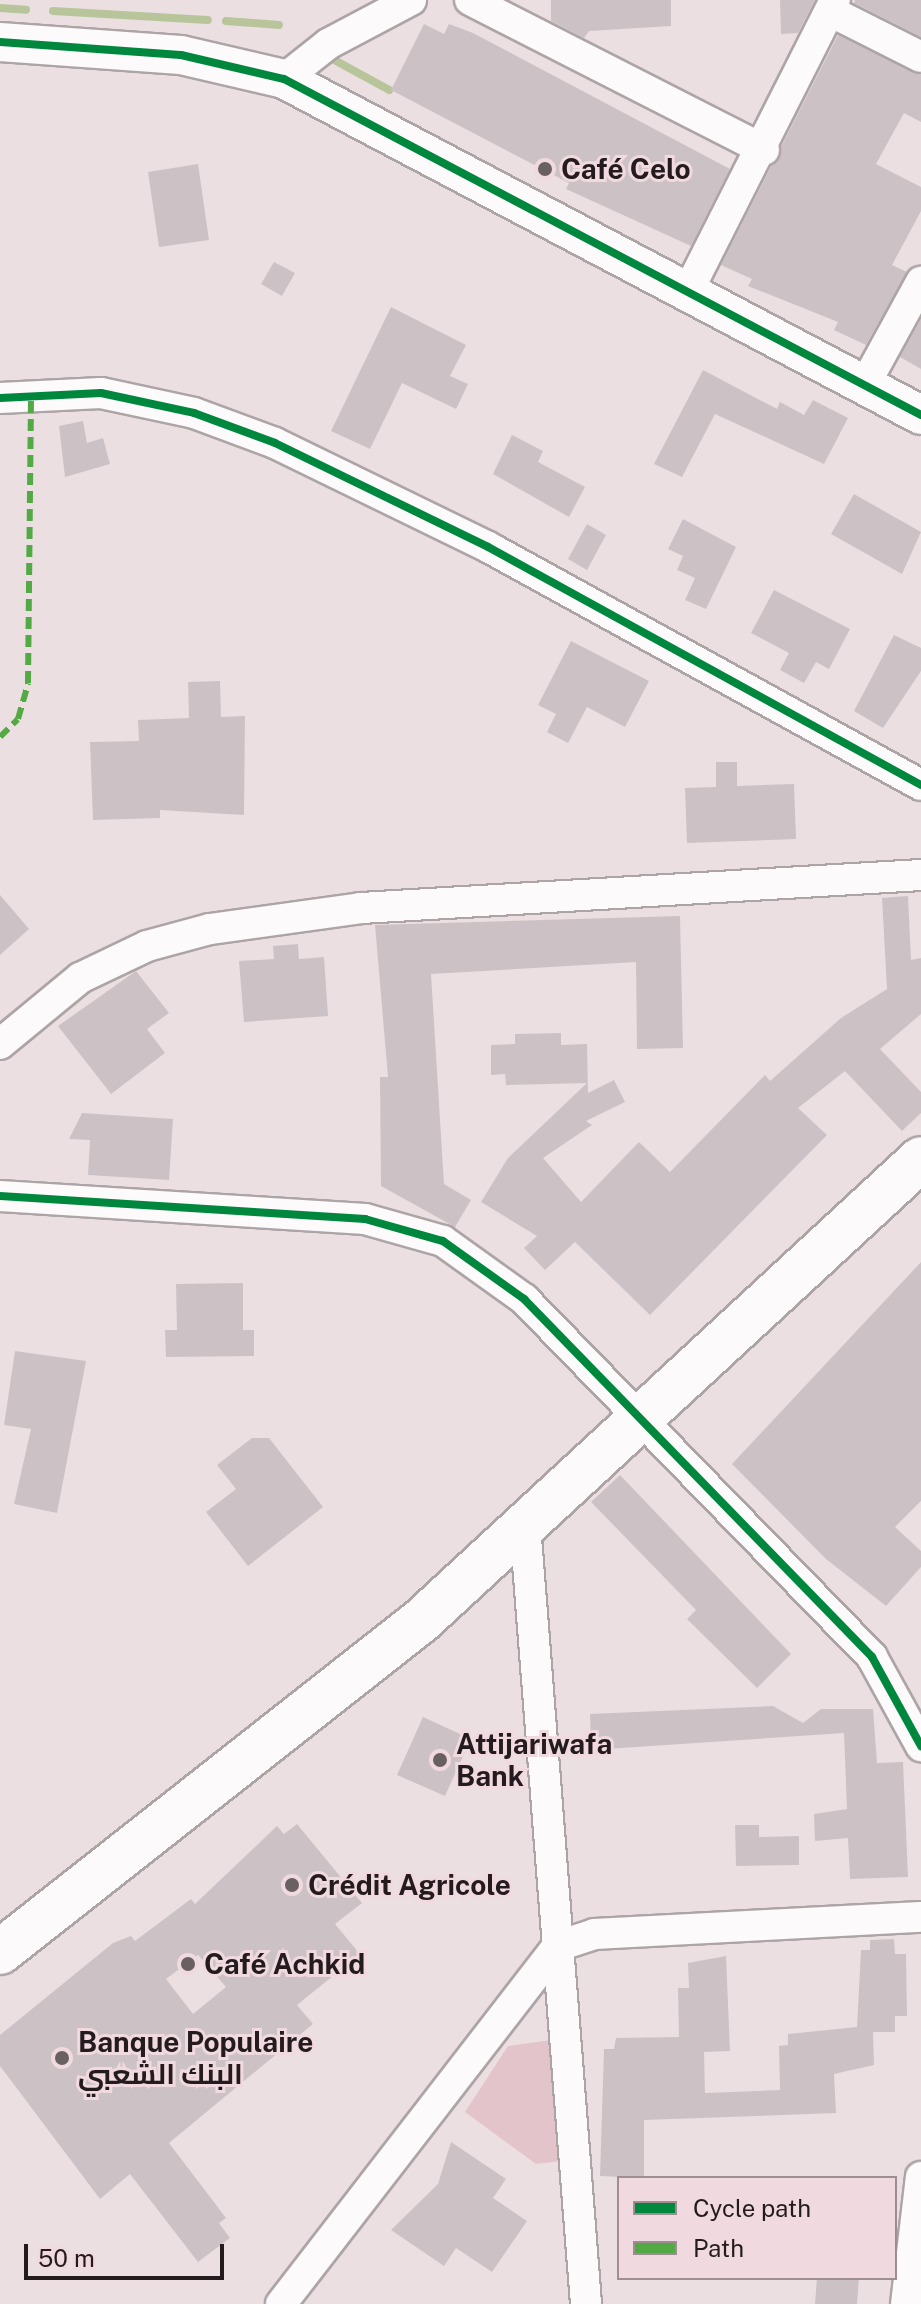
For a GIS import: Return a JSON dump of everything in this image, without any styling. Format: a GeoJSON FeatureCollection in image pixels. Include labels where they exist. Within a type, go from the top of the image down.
{"type":"FeatureCollection","features":[{"type":"Feature","properties":{"kind":"main road"},"geometry":{"type":"LineString","coordinates":[[0,1952],[422,1620],[525,1525],[641,1425],[921,1159]]}},
{"type":"Feature","properties":{"kind":"street"},"geometry":{"type":"LineString","coordinates":[[284,79],[328,44],[411,0]]}},
{"type":"Feature","properties":{"kind":"street"},"geometry":{"type":"LineString","coordinates":[[470,0],[764,150]]}},
{"type":"Feature","properties":{"kind":"street"},"geometry":{"type":"LineString","coordinates":[[687,293],[764,150],[832,6],[921,57]]}},
{"type":"Feature","properties":{"kind":"street"},"geometry":{"type":"LineString","coordinates":[[0,42],[181,55],[284,79],[921,415]]}},
{"type":"Feature","properties":{"kind":"street"},"geometry":{"type":"LineString","coordinates":[[864,386],[921,282]]}},
{"type":"Feature","properties":{"kind":"street"},"geometry":{"type":"LineString","coordinates":[[0,398],[101,393],[194,413],[275,443],[488,547],[921,785]]}},
{"type":"Feature","properties":{"kind":"street"},"geometry":{"type":"LineString","coordinates":[[0,1044],[80,978],[147,946],[210,929],[361,908],[921,875]]}},
{"type":"Feature","properties":{"kind":"street"},"geometry":{"type":"LineString","coordinates":[[0,1196],[365,1219],[443,1241],[524,1299],[641,1425],[872,1657],[921,1746]]}},
{"type":"Feature","properties":{"kind":"street"},"geometry":{"type":"LineString","coordinates":[[525,1525],[586,2304]]}},
{"type":"Feature","properties":{"kind":"street"},"geometry":{"type":"LineString","coordinates":[[281,2304],[558,1946],[594,1934],[921,1917]]}},
{"type":"Feature","properties":{"kind":"street"},"geometry":{"type":"LineString","coordinates":[[906,2304],[921,2177]]}},
{"type":"Feature","properties":{"kind":"shaded area"},"geometry":{"type":"Polygon","coordinates":[[[558,2039],[561,2161],[536,2164],[465,2112],[508,2046],[558,2039]]]}},
{"type":"Feature","properties":{"kind":"building"},"geometry":{"type":"Polygon","coordinates":[[[551,0],[671,0],[671,26],[589,31],[584,38],[551,21],[551,0]]]}},
{"type":"Feature","properties":{"kind":"building"},"geometry":{"type":"Polygon","coordinates":[[[780,0],[815,0],[798,33],[781,34],[780,0]]]}},
{"type":"Feature","properties":{"kind":"building"},"geometry":{"type":"Polygon","coordinates":[[[855,0],[921,0],[921,37],[854,3],[855,0]]]}},
{"type":"Feature","properties":{"kind":"building"},"geometry":{"type":"Polygon","coordinates":[[[424,24],[444,34],[449,24],[473,33],[730,169],[691,246],[566,189],[569,183],[391,90],[424,24]]]}},
{"type":"Feature","properties":{"kind":"building"},"geometry":{"type":"Polygon","coordinates":[[[838,35],[921,75],[921,122],[904,113],[876,164],[921,187],[921,211],[892,265],[907,272],[866,345],[834,330],[838,322],[748,286],[752,279],[721,265],[838,35]]]}},
{"type":"Feature","properties":{"kind":"building"},"geometry":{"type":"Polygon","coordinates":[[[198,164],[209,240],[159,247],[148,172],[198,164]]]}},
{"type":"Feature","properties":{"kind":"building"},"geometry":{"type":"Polygon","coordinates":[[[274,262],[295,273],[282,296],[261,284],[274,262]]]}},
{"type":"Feature","properties":{"kind":"building"},"geometry":{"type":"Polygon","coordinates":[[[391,307],[466,345],[450,376],[468,384],[456,409],[402,383],[370,449],[331,431],[391,307]]]}},
{"type":"Feature","properties":{"kind":"building"},"geometry":{"type":"Polygon","coordinates":[[[921,319],[921,369],[900,357],[921,319]]]}},
{"type":"Feature","properties":{"kind":"building"},"geometry":{"type":"Polygon","coordinates":[[[703,370],[777,409],[780,402],[804,415],[813,400],[848,418],[824,464],[715,414],[682,477],[654,464],[703,370]]]}},
{"type":"Feature","properties":{"kind":"building"},"geometry":{"type":"Polygon","coordinates":[[[83,421],[87,443],[103,438],[110,464],[65,477],[59,426],[83,421]]]}},
{"type":"Feature","properties":{"kind":"building"},"geometry":{"type":"Polygon","coordinates":[[[512,435],[543,451],[538,462],[585,487],[569,517],[493,474],[512,435]]]}},
{"type":"Feature","properties":{"kind":"building"},"geometry":{"type":"Polygon","coordinates":[[[854,494],[921,532],[902,574],[831,534],[854,494]]]}},
{"type":"Feature","properties":{"kind":"building"},"geometry":{"type":"Polygon","coordinates":[[[683,519],[736,547],[706,609],[685,600],[695,578],[677,570],[683,556],[668,549],[683,519]]]}},
{"type":"Feature","properties":{"kind":"building"},"geometry":{"type":"Polygon","coordinates":[[[587,524],[606,535],[587,570],[568,559],[587,524]]]}},
{"type":"Feature","properties":{"kind":"building"},"geometry":{"type":"Polygon","coordinates":[[[774,590],[850,629],[829,669],[816,662],[804,683],[780,670],[789,653],[751,633],[774,590]]]}},
{"type":"Feature","properties":{"kind":"building"},"geometry":{"type":"Polygon","coordinates":[[[894,635],[921,648],[921,671],[883,728],[854,711],[894,635]]]}},
{"type":"Feature","properties":{"kind":"building"},"geometry":{"type":"Polygon","coordinates":[[[571,641],[649,681],[625,727],[587,707],[568,743],[547,732],[556,714],[538,705],[571,641]]]}},
{"type":"Feature","properties":{"kind":"building"},"geometry":{"type":"Polygon","coordinates":[[[220,681],[221,717],[245,716],[244,815],[160,810],[160,818],[93,820],[90,742],[139,741],[138,720],[189,718],[188,682],[220,681]]]}},
{"type":"Feature","properties":{"kind":"building"},"geometry":{"type":"Polygon","coordinates":[[[716,762],[737,762],[737,786],[794,784],[796,839],[687,843],[685,788],[716,787],[716,762]]]}},
{"type":"Feature","properties":{"kind":"building"},"geometry":{"type":"Polygon","coordinates":[[[0,895],[29,929],[0,955],[0,895]]]}},
{"type":"Feature","properties":{"kind":"building"},"geometry":{"type":"Polygon","coordinates":[[[908,896],[911,960],[921,958],[921,1014],[880,1049],[921,1092],[921,1113],[902,1131],[845,1071],[798,1108],[827,1135],[650,1315],[575,1242],[545,1270],[524,1248],[537,1236],[481,1202],[508,1158],[587,1083],[506,1085],[505,1074],[491,1075],[491,1045],[515,1044],[515,1034],[561,1033],[561,1045],[587,1044],[588,1093],[614,1080],[625,1102],[586,1121],[592,1125],[543,1158],[581,1202],[639,1142],[670,1172],[765,1075],[770,1081],[841,1018],[887,989],[882,898],[908,896]]]}},
{"type":"Feature","properties":{"kind":"building"},"geometry":{"type":"Polygon","coordinates":[[[680,916],[683,1048],[637,1049],[636,962],[431,974],[444,1184],[471,1200],[455,1227],[381,1186],[380,1077],[388,1077],[375,925],[680,916]]]}},
{"type":"Feature","properties":{"kind":"building"},"geometry":{"type":"Polygon","coordinates":[[[298,944],[299,959],[324,957],[328,1016],[244,1022],[239,961],[274,959],[273,946],[298,944]]]}},
{"type":"Feature","properties":{"kind":"building"},"geometry":{"type":"Polygon","coordinates":[[[136,971],[169,1013],[147,1029],[165,1053],[111,1094],[58,1026],[136,971]]]}},
{"type":"Feature","properties":{"kind":"building"},"geometry":{"type":"Polygon","coordinates":[[[82,1113],[173,1119],[169,1180],[88,1175],[90,1140],[69,1139],[82,1113]]]}},
{"type":"Feature","properties":{"kind":"building"},"geometry":{"type":"Polygon","coordinates":[[[921,1262],[921,1501],[895,1527],[921,1551],[921,1567],[886,1606],[826,1559],[732,1464],[921,1262]]]}},
{"type":"Feature","properties":{"kind":"building"},"geometry":{"type":"Polygon","coordinates":[[[243,1283],[243,1330],[254,1330],[254,1356],[166,1357],[165,1330],[177,1330],[176,1284],[243,1283]]]}},
{"type":"Feature","properties":{"kind":"building"},"geometry":{"type":"Polygon","coordinates":[[[15,1351],[86,1361],[57,1513],[14,1504],[31,1429],[4,1425],[15,1351]]]}},
{"type":"Feature","properties":{"kind":"building"},"geometry":{"type":"Polygon","coordinates":[[[252,1438],[269,1438],[323,1507],[248,1566],[206,1512],[236,1489],[217,1465],[252,1438]]]}},
{"type":"Feature","properties":{"kind":"building"},"geometry":{"type":"Polygon","coordinates":[[[620,1475],[791,1654],[757,1688],[687,1619],[696,1610],[591,1502],[620,1475]]]}},
{"type":"Feature","properties":{"kind":"building"},"geometry":{"type":"Polygon","coordinates":[[[773,1706],[803,1723],[821,1709],[873,1709],[877,1763],[903,1762],[908,1877],[850,1879],[848,1838],[815,1841],[814,1814],[847,1809],[844,1733],[591,1750],[590,1714],[773,1706]]]}},
{"type":"Feature","properties":{"kind":"building"},"geometry":{"type":"Polygon","coordinates":[[[423,1717],[471,1739],[445,1796],[397,1775],[423,1717]]]}},
{"type":"Feature","properties":{"kind":"building"},"geometry":{"type":"Polygon","coordinates":[[[297,1824],[362,1903],[335,1924],[360,1954],[297,2005],[313,2024],[169,2143],[226,2218],[219,2223],[230,2238],[198,2262],[130,2174],[100,2199],[0,2066],[0,2035],[113,1943],[131,1936],[135,1941],[191,1899],[195,1904],[277,1826],[284,1834],[297,1824]],[[198,1955],[166,1979],[193,2014],[226,1987],[198,1955]]]}},
{"type":"Feature","properties":{"kind":"building"},"geometry":{"type":"Polygon","coordinates":[[[735,1825],[759,1825],[759,1837],[799,1836],[799,1865],[736,1866],[735,1825]]]}},
{"type":"Feature","properties":{"kind":"building"},"geometry":{"type":"Polygon","coordinates":[[[894,1939],[895,1954],[906,1954],[907,2016],[895,2016],[895,2032],[873,2032],[874,2065],[834,2074],[836,2113],[644,2120],[644,2176],[600,2176],[604,2049],[614,2049],[616,2038],[679,2037],[678,1988],[689,1988],[688,1963],[726,1956],[730,2051],[704,2052],[705,2093],[780,2090],[779,2046],[788,2045],[788,2034],[857,2027],[861,1950],[870,1950],[870,1940],[894,1939]]]}},
{"type":"Feature","properties":{"kind":"building"},"geometry":{"type":"Polygon","coordinates":[[[451,2142],[506,2179],[493,2198],[527,2221],[492,2272],[456,2248],[444,2266],[391,2230],[438,2184],[451,2142]]]}},
{"type":"Feature","properties":{"kind":"building"},"geometry":{"type":"Polygon","coordinates":[[[817,2280],[859,2280],[857,2304],[815,2304],[817,2280]]]}},
{"type":"Feature","properties":{"kind":"waterway"},"geometry":{"type":"LineString","coordinates":[[0,8],[26,10]]}},
{"type":"Feature","properties":{"kind":"waterway"},"geometry":{"type":"LineString","coordinates":[[53,11],[208,20]]}},
{"type":"Feature","properties":{"kind":"waterway"},"geometry":{"type":"LineString","coordinates":[[226,21],[279,25]]}},
{"type":"Feature","properties":{"kind":"waterway"},"geometry":{"type":"LineString","coordinates":[[327,56],[389,90]]}},
{"type":"Feature","properties":{"kind":"marked path"},"geometry":{"type":"LineString","coordinates":[[0,737],[18,719],[28,683],[31,393]]}},
{"type":"Feature","properties":{"kind":"cycle path"},"geometry":{"type":"LineString","coordinates":[[0,42],[181,55],[284,79],[921,415]]}},
{"type":"Feature","properties":{"kind":"cycle path"},"geometry":{"type":"LineString","coordinates":[[0,398],[101,393],[194,413],[275,443],[488,547],[921,785]]}},
{"type":"Feature","properties":{"kind":"cycle path"},"geometry":{"type":"LineString","coordinates":[[0,1196],[365,1219],[443,1241],[524,1299],[872,1657],[921,1746]]}},
{"type":"Feature","properties":{"kind":"place","name":"Café Celo"},"geometry":{"type":"Point","coordinates":[545,169]}},
{"type":"Feature","properties":{"kind":"place","name":"Attijariwafa Bank"},"geometry":{"type":"Point","coordinates":[440,1760]}},
{"type":"Feature","properties":{"kind":"place","name":"Crédit Agricole"},"geometry":{"type":"Point","coordinates":[292,1885]}},
{"type":"Feature","properties":{"kind":"place","name":"Café Achkid"},"geometry":{"type":"Point","coordinates":[188,1964]}},
{"type":"Feature","properties":{"kind":"place","name":"Banque Populaire البنك الشعبي"},"geometry":{"type":"Point","coordinates":[62,2058]}}]}
